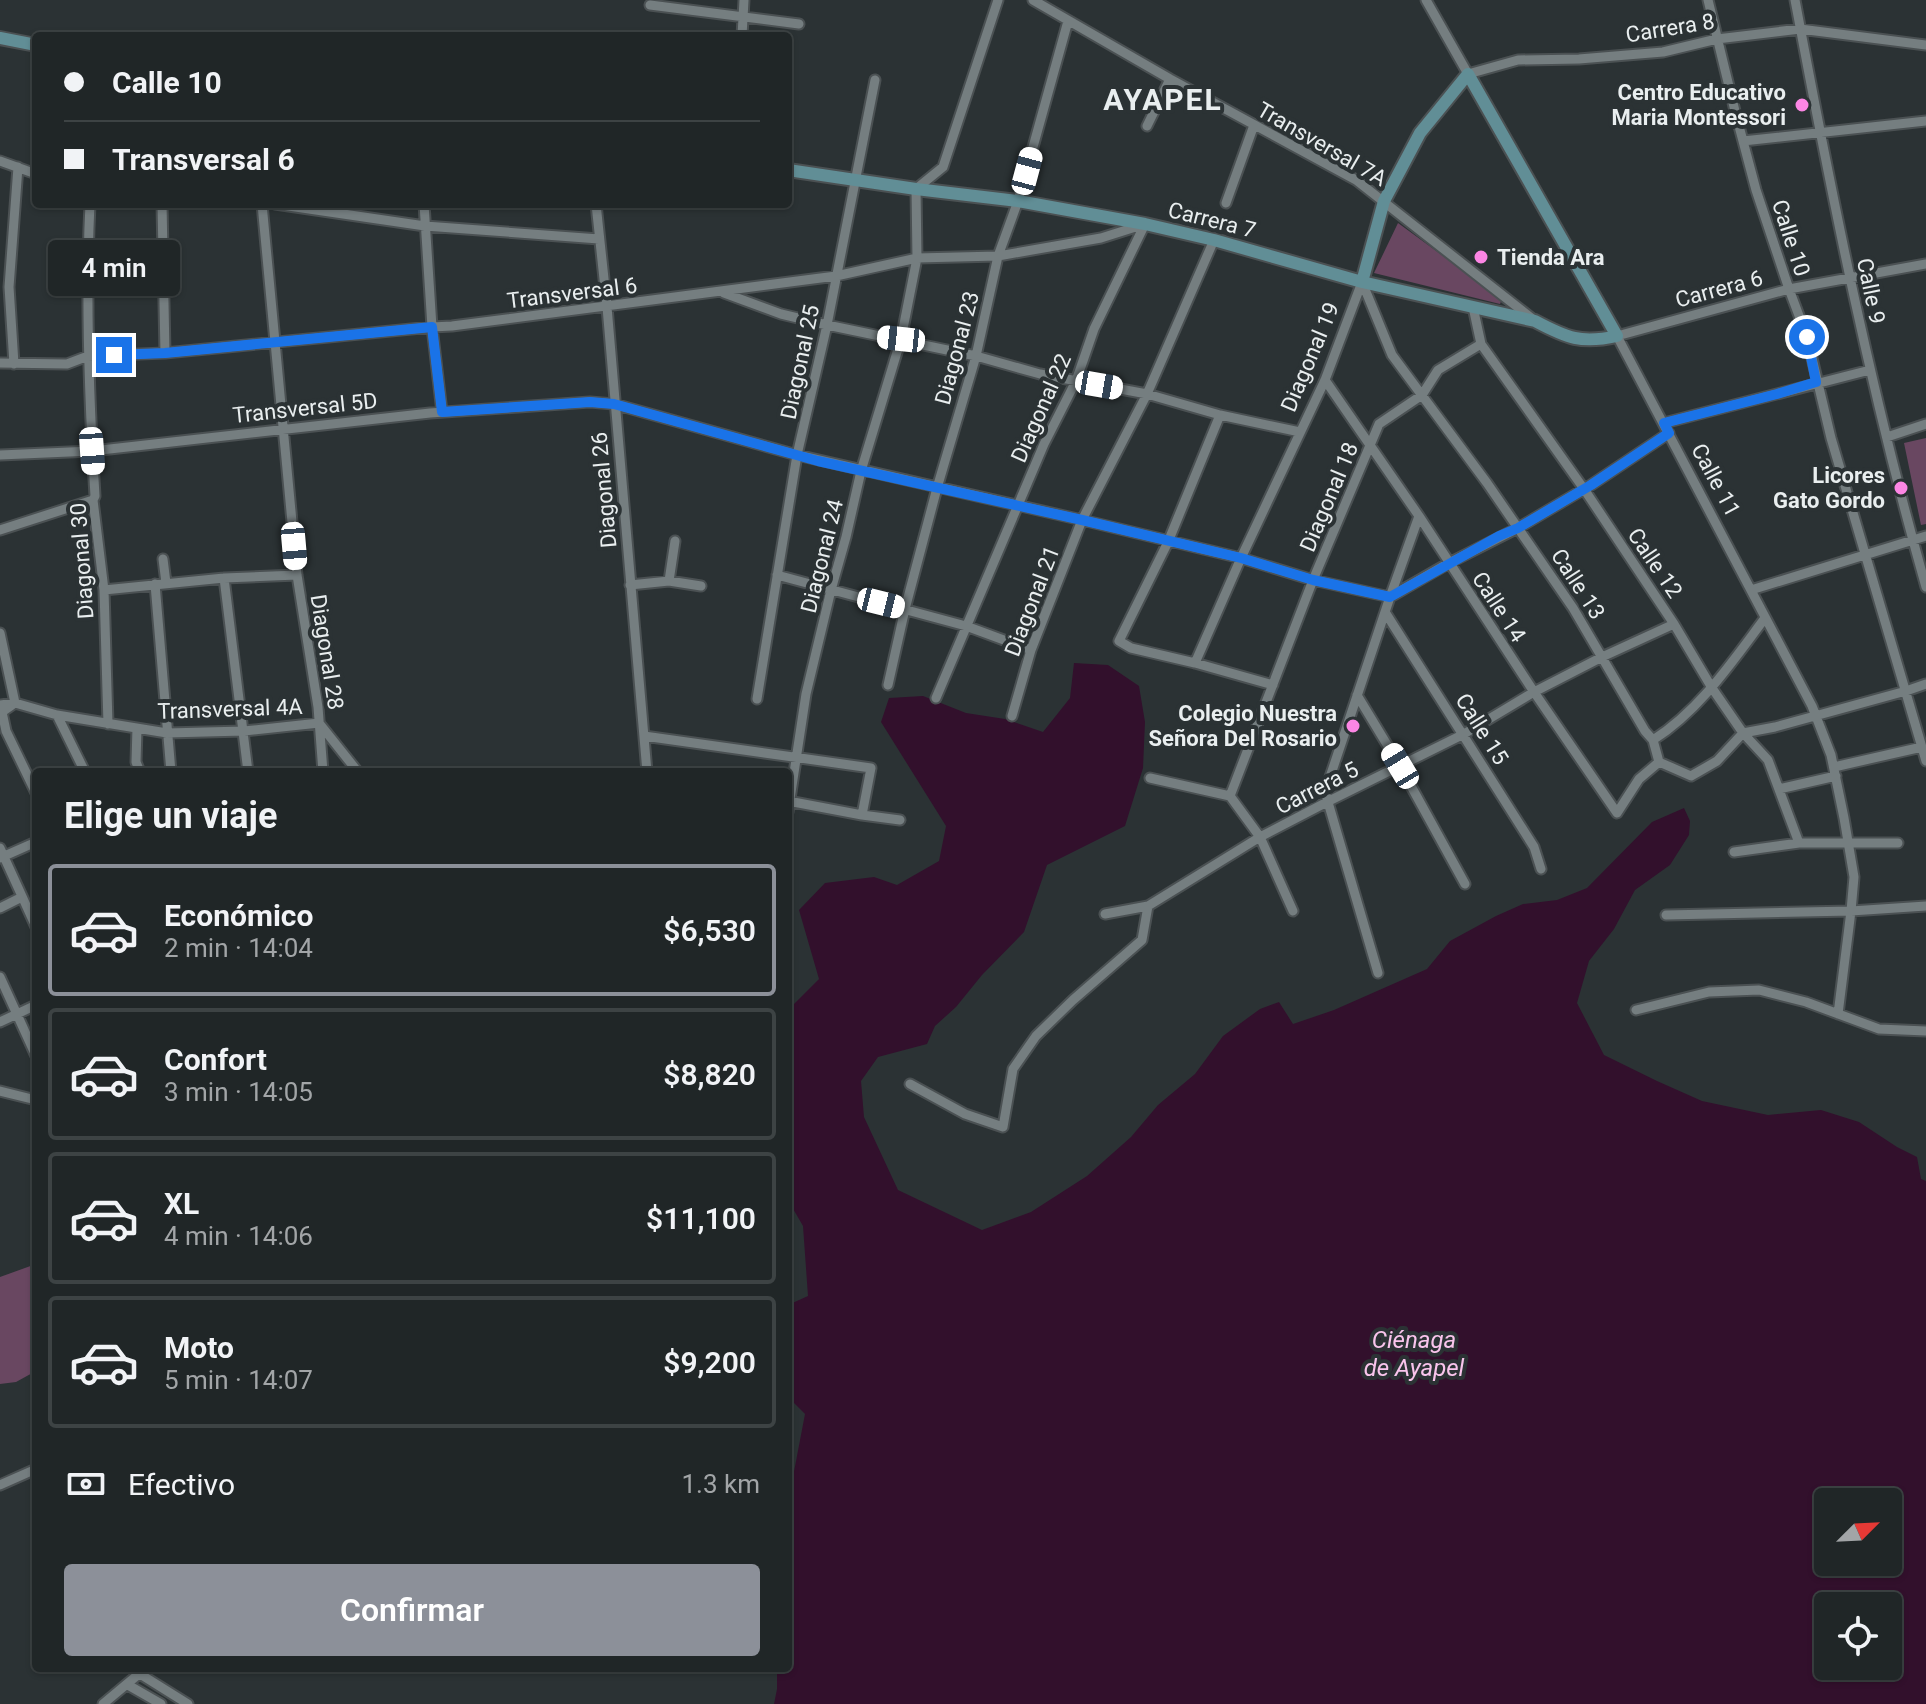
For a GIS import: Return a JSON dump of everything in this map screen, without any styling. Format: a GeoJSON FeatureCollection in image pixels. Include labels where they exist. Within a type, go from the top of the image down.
{"type":"FeatureCollection","features":[{"type":"Feature","properties":{"kind":"main road"},"geometry":{"type":"LineString","coordinates":[[0,38],[32,44]]}},
{"type":"Feature","properties":{"kind":"main road","name":"Diagonal 19"},"geometry":{"type":"LineString","coordinates":[[1362,282],[1384,201],[1420,133],[1468,74]]}},
{"type":"Feature","properties":{"kind":"main road","name":"Calle 11"},"geometry":{"type":"LineString","coordinates":[[1468,74],[1617,336]]}},
{"type":"Feature","properties":{"kind":"main road","name":"Carrera 7"},"geometry":{"type":"LineString","coordinates":[[792,171],[1018,201],[1145,224],[1362,282],[1535,321],[1574,338],[1595,341],[1617,336]]}},
{"type":"Feature","properties":{"kind":"street"},"geometry":{"type":"LineString","coordinates":[[742,32],[744,0]]}},
{"type":"Feature","properties":{"kind":"street"},"geometry":{"type":"LineString","coordinates":[[916,189],[943,167],[998,0]]}},
{"type":"Feature","properties":{"kind":"street","name":"Transversal 7A"},"geometry":{"type":"LineString","coordinates":[[1033,0],[1356,180],[1535,321]]}},
{"type":"Feature","properties":{"kind":"street","name":"Calle 11"},"geometry":{"type":"LineString","coordinates":[[1426,0],[1468,74]]}},
{"type":"Feature","properties":{"kind":"street","name":"Calle 10"},"geometry":{"type":"LineString","coordinates":[[1708,0],[1756,190],[1807,337],[1831,438],[1926,761]]}},
{"type":"Feature","properties":{"kind":"street","name":"Calle 9"},"geometry":{"type":"LineString","coordinates":[[1795,0],[1849,278],[1926,587]]}},
{"type":"Feature","properties":{"kind":"street"},"geometry":{"type":"LineString","coordinates":[[650,5],[799,24]]}},
{"type":"Feature","properties":{"kind":"street","name":"Diagonal 23"},"geometry":{"type":"LineString","coordinates":[[888,685],[937,488],[976,356],[998,256],[1018,201],[1068,21]]}},
{"type":"Feature","properties":{"kind":"street","name":"Carrera 8"},"geometry":{"type":"LineString","coordinates":[[1468,74],[1518,60],[1663,52],[1717,39],[1800,29],[1926,45]]}},
{"type":"Feature","properties":{"kind":"street"},"geometry":{"type":"LineString","coordinates":[[1147,126],[1170,79]]}},
{"type":"Feature","properties":{"kind":"street","name":"Diagonal 25"},"geometry":{"type":"LineString","coordinates":[[757,699],[797,455],[827,325],[875,80]]}},
{"type":"Feature","properties":{"kind":"street"},"geometry":{"type":"LineString","coordinates":[[1743,141],[1926,121]]}},
{"type":"Feature","properties":{"kind":"street"},"geometry":{"type":"LineString","coordinates":[[1226,203],[1254,125]]}},
{"type":"Feature","properties":{"kind":"street"},"geometry":{"type":"LineString","coordinates":[[0,161],[32,172]]}},
{"type":"Feature","properties":{"kind":"street"},"geometry":{"type":"LineString","coordinates":[[14,364],[5,285],[18,167]]}},
{"type":"Feature","properties":{"kind":"street","name":"Diagonal 24"},"geometry":{"type":"LineString","coordinates":[[792,785],[806,694],[831,590],[861,471],[901,339],[917,258],[916,189]]}},
{"type":"Feature","properties":{"kind":"street","name":"Diagonal 30"},"geometry":{"type":"LineString","coordinates":[[90,208],[87,267],[93,500],[104,590],[108,724]]}},
{"type":"Feature","properties":{"kind":"street"},"geometry":{"type":"LineString","coordinates":[[162,208],[165,353]]}},
{"type":"Feature","properties":{"kind":"street","name":"Diagonal 28"},"geometry":{"type":"LineString","coordinates":[[262,208],[297,575],[323,768]]}},
{"type":"Feature","properties":{"kind":"street"},"geometry":{"type":"LineString","coordinates":[[302,208],[425,226],[599,239]]}},
{"type":"Feature","properties":{"kind":"street"},"geometry":{"type":"LineString","coordinates":[[424,208],[432,327],[442,412]]}},
{"type":"Feature","properties":{"kind":"street","name":"Diagonal 26"},"geometry":{"type":"LineString","coordinates":[[596,208],[647,768]]}},
{"type":"Feature","properties":{"kind":"street","name":"Transversal 6"},"geometry":{"type":"LineString","coordinates":[[0,363],[67,364],[88,356],[165,353],[452,326],[836,276],[917,258],[998,256],[1101,238],[1145,224]]}},
{"type":"Feature","properties":{"kind":"street","name":"Diagonal 22"},"geometry":{"type":"LineString","coordinates":[[936,698],[1044,444],[1076,381],[1094,329],[1145,224]]}},
{"type":"Feature","properties":{"kind":"street","name":"Diagonal 21"},"geometry":{"type":"LineString","coordinates":[[1012,716],[1031,650],[1082,520],[1147,394],[1214,240]]}},
{"type":"Feature","properties":{"kind":"street","name":"Carrera 6"},"geometry":{"type":"LineString","coordinates":[[1617,336],[1789,289],[1926,264]]}},
{"type":"Feature","properties":{"kind":"street","name":"Diagonal 19"},"geometry":{"type":"LineString","coordinates":[[1195,663],[1325,380],[1362,282]]}},
{"type":"Feature","properties":{"kind":"street","name":"Calle 13"},"geometry":{"type":"LineString","coordinates":[[1362,282],[1392,355],[1573,608],[1653,740],[1659,762]]}},
{"type":"Feature","properties":{"kind":"street"},"geometry":{"type":"LineString","coordinates":[[721,292],[781,314],[976,356],[1040,374],[1147,394],[1220,415],[1300,432]]}},
{"type":"Feature","properties":{"kind":"street","name":"Calle 12"},"geometry":{"type":"LineString","coordinates":[[1473,307],[1481,344],[1584,489],[1743,733],[1768,760],[1799,843]]}},
{"type":"Feature","properties":{"kind":"street","name":"Calle 11"},"geometry":{"type":"LineString","coordinates":[[1617,336],[1816,716],[1831,755],[1854,877],[1838,1014]]}},
{"type":"Feature","properties":{"kind":"street","name":"Diagonal 18"},"geometry":{"type":"LineString","coordinates":[[1230,796],[1313,580],[1379,424],[1422,395],[1438,370],[1481,344]]}},
{"type":"Feature","properties":{"kind":"street"},"geometry":{"type":"LineString","coordinates":[[1664,423],[1870,370]]}},
{"type":"Feature","properties":{"kind":"street","name":"Calle 14"},"geometry":{"type":"LineString","coordinates":[[1325,380],[1617,813],[1639,779],[1659,762]]}},
{"type":"Feature","properties":{"kind":"street","name":"Transversal 5D"},"geometry":{"type":"LineString","coordinates":[[0,455],[92,451],[442,412],[590,402],[614,404],[861,471],[1082,520],[1390,597]]}},
{"type":"Feature","properties":{"kind":"street"},"geometry":{"type":"LineString","coordinates":[[1220,415],[1168,542],[1119,641],[1131,648],[1273,685]]}},
{"type":"Feature","properties":{"kind":"street"},"geometry":{"type":"LineString","coordinates":[[1887,437],[1926,424]]}},
{"type":"Feature","properties":{"kind":"street"},"geometry":{"type":"LineString","coordinates":[[1390,597],[1518,528],[1669,433]]}},
{"type":"Feature","properties":{"kind":"street"},"geometry":{"type":"LineString","coordinates":[[0,530],[93,500]]}},
{"type":"Feature","properties":{"kind":"street"},"geometry":{"type":"LineString","coordinates":[[1378,973],[1325,792],[1419,516]]}},
{"type":"Feature","properties":{"kind":"street"},"geometry":{"type":"LineString","coordinates":[[1751,590],[1926,536]]}},
{"type":"Feature","properties":{"kind":"street"},"geometry":{"type":"LineString","coordinates":[[669,581],[675,541]]}},
{"type":"Feature","properties":{"kind":"street"},"geometry":{"type":"LineString","coordinates":[[163,559],[160,584],[171,768]]}},
{"type":"Feature","properties":{"kind":"street"},"geometry":{"type":"LineString","coordinates":[[104,590],[224,578],[297,575]]}},
{"type":"Feature","properties":{"kind":"street"},"geometry":{"type":"LineString","coordinates":[[777,575],[966,626],[1031,650]]}},
{"type":"Feature","properties":{"kind":"street"},"geometry":{"type":"LineString","coordinates":[[224,578],[248,768]]}},
{"type":"Feature","properties":{"kind":"street"},"geometry":{"type":"LineString","coordinates":[[630,585],[669,581],[701,586]]}},
{"type":"Feature","properties":{"kind":"street","name":"Calle 15"},"geometry":{"type":"LineString","coordinates":[[1385,612],[1534,847],[1541,869]]}},
{"type":"Feature","properties":{"kind":"street"},"geometry":{"type":"LineString","coordinates":[[1653,740],[1671,729],[1712,688],[1765,618]]}},
{"type":"Feature","properties":{"kind":"street","name":"Carrera 5"},"geometry":{"type":"LineString","coordinates":[[1105,914],[1148,906],[1260,837],[1464,734],[1534,692],[1602,657],[1674,624]]}},
{"type":"Feature","properties":{"kind":"street"},"geometry":{"type":"LineString","coordinates":[[0,633],[15,703],[2,712],[6,731],[32,785]]}},
{"type":"Feature","properties":{"kind":"street"},"geometry":{"type":"LineString","coordinates":[[1659,762],[1691,776],[1717,761],[1743,733],[1775,727],[1926,684]]}},
{"type":"Feature","properties":{"kind":"street"},"geometry":{"type":"LineString","coordinates":[[1357,695],[1465,884]]}},
{"type":"Feature","properties":{"kind":"street","name":"Transversal 4A"},"geometry":{"type":"LineString","coordinates":[[0,705],[15,703],[57,715],[167,733],[244,731],[319,723]]}},
{"type":"Feature","properties":{"kind":"street"},"geometry":{"type":"LineString","coordinates":[[57,715],[83,768]]}},
{"type":"Feature","properties":{"kind":"street"},"geometry":{"type":"LineString","coordinates":[[319,723],[355,768]]}},
{"type":"Feature","properties":{"kind":"street"},"geometry":{"type":"LineString","coordinates":[[137,728],[138,768]]}},
{"type":"Feature","properties":{"kind":"street"},"geometry":{"type":"LineString","coordinates":[[644,736],[871,768],[862,815]]}},
{"type":"Feature","properties":{"kind":"street"},"geometry":{"type":"LineString","coordinates":[[1779,789],[1922,747]]}},
{"type":"Feature","properties":{"kind":"street"},"geometry":{"type":"LineString","coordinates":[[1150,778],[1230,796],[1260,837],[1293,911]]}},
{"type":"Feature","properties":{"kind":"street"},"geometry":{"type":"LineString","coordinates":[[792,805],[900,820]]}},
{"type":"Feature","properties":{"kind":"street"},"geometry":{"type":"LineString","coordinates":[[32,843],[1,854],[32,918]]}},
{"type":"Feature","properties":{"kind":"street"},"geometry":{"type":"LineString","coordinates":[[1734,852],[1799,843],[1898,843]]}},
{"type":"Feature","properties":{"kind":"street"},"geometry":{"type":"LineString","coordinates":[[0,908],[22,897]]}},
{"type":"Feature","properties":{"kind":"street"},"geometry":{"type":"LineString","coordinates":[[910,1084],[965,1114],[1003,1127],[1013,1069],[1036,1036],[1142,940],[1148,906]]}},
{"type":"Feature","properties":{"kind":"street"},"geometry":{"type":"LineString","coordinates":[[1666,915],[1851,911],[1926,906]]}},
{"type":"Feature","properties":{"kind":"street"},"geometry":{"type":"LineString","coordinates":[[0,977],[32,1047]]}},
{"type":"Feature","properties":{"kind":"street"},"geometry":{"type":"LineString","coordinates":[[1636,1010],[1709,992],[1759,990],[1806,1002],[1879,1029],[1926,1031]]}},
{"type":"Feature","properties":{"kind":"street"},"geometry":{"type":"LineString","coordinates":[[0,1022],[32,1007]]}},
{"type":"Feature","properties":{"kind":"street"},"geometry":{"type":"LineString","coordinates":[[0,1091],[32,1099]]}},
{"type":"Feature","properties":{"kind":"street"},"geometry":{"type":"LineString","coordinates":[[0,1485],[32,1471]]}},
{"type":"Feature","properties":{"kind":"street"},"geometry":{"type":"LineString","coordinates":[[103,1704],[142,1672]]}},
{"type":"Feature","properties":{"kind":"street"},"geometry":{"type":"LineString","coordinates":[[144,1672],[188,1704]]}},
{"type":"Feature","properties":{"kind":"street"},"geometry":{"type":"LineString","coordinates":[[128,1685],[161,1704]]}},
{"type":"Feature","properties":{"kind":"shaded area"},"geometry":{"type":"Polygon","coordinates":[[[1398,223],[1502,299],[1500,304],[1374,273],[1398,223]]]}},
{"type":"Feature","properties":{"kind":"shaded area"},"geometry":{"type":"Polygon","coordinates":[[[1926,438],[1926,524],[1921,525],[1904,443],[1926,438]]]}},
{"type":"Feature","properties":{"kind":"shaded area"},"geometry":{"type":"Polygon","coordinates":[[[32,1265],[32,1373],[16,1382],[0,1384],[0,1277],[32,1265]]]}},
{"type":"Feature","properties":{"kind":"water","name":"Ciénaga de Ayapel"},"geometry":{"type":"Polygon","coordinates":[[[1074,663],[1108,665],[1139,686],[1145,722],[1143,768],[1125,826],[1047,865],[1024,932],[935,1026],[927,1044],[878,1057],[861,1081],[864,1117],[898,1190],[982,1230],[1031,1212],[1087,1176],[1131,1137],[1158,1105],[1195,1074],[1223,1036],[1260,1009],[1279,1002],[1293,1024],[1334,1010],[1427,969],[1450,941],[1496,916],[1523,904],[1557,900],[1587,888],[1652,822],[1684,808],[1690,821],[1689,835],[1670,865],[1635,890],[1614,929],[1589,961],[1577,1003],[1604,1055],[1657,1081],[1702,1101],[1768,1115],[1821,1110],[1859,1122],[1917,1157],[1921,1179],[1926,1181],[1926,1704],[774,1704],[777,1672],[792,1672],[792,1482],[805,1414],[792,1401],[792,1303],[808,1296],[803,1226],[792,1207],[792,1006],[819,979],[799,910],[825,883],[874,877],[897,885],[939,861],[946,826],[881,722],[889,698],[923,696],[966,713],[1005,719],[1043,732],[1070,698],[1074,663]]]}},
{"type":"Feature","properties":{"kind":"place","name":"Centro Educativo Maria Montessori"},"geometry":{"type":"Point","coordinates":[1802,105]}},
{"type":"Feature","properties":{"kind":"place","name":"Tienda Ara"},"geometry":{"type":"Point","coordinates":[1481,257]}},
{"type":"Feature","properties":{"kind":"place","name":"Licores Gato Gordo"},"geometry":{"type":"Point","coordinates":[1901,488]}},
{"type":"Feature","properties":{"kind":"place","name":"Colegio Nuestra Señora Del Rosario"},"geometry":{"type":"Point","coordinates":[1353,726]}},
{"type":"Feature","properties":{"kind":"district","name":"AYAPEL"},"geometry":{"type":"Point","coordinates":[1163,99]}},
{"type":"Feature","properties":{"kind":"route"},"geometry":{"type":"LineString","coordinates":[[114,355],[165,353],[432,327],[442,412],[590,402],[614,404],[818,461],[1082,520],[1390,597],[1591,485],[1669,433],[1664,423],[1816,382],[1807,337]]}}]}
